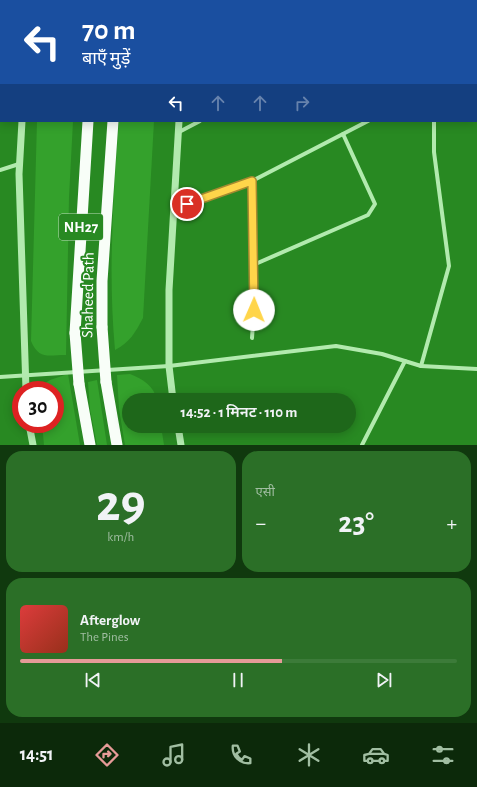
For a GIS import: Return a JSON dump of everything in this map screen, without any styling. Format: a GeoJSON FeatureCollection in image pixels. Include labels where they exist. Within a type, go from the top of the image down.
{"type":"FeatureCollection","features":[{"type":"Feature","properties":{"kind":"highway","name":"Shaheed Path"},"geometry":{"type":"LineString","coordinates":[[88,122],[75,333],[79,384],[90,445]]}},
{"type":"Feature","properties":{"kind":"highway","name":"Shaheed Path"},"geometry":{"type":"LineString","coordinates":[[113,122],[102,281],[102,327],[106,382],[117,445]]}},
{"type":"Feature","properties":{"kind":"street"},"geometry":{"type":"LineString","coordinates":[[22,122],[19,164],[25,381]]}},
{"type":"Feature","properties":{"kind":"street"},"geometry":{"type":"LineString","coordinates":[[172,393],[168,366],[169,290],[180,122]]}},
{"type":"Feature","properties":{"kind":"street"},"geometry":{"type":"LineString","coordinates":[[179,132],[198,122]]}},
{"type":"Feature","properties":{"kind":"street"},"geometry":{"type":"LineString","coordinates":[[175,209],[252,181],[366,122]]}},
{"type":"Feature","properties":{"kind":"street"},"geometry":{"type":"LineString","coordinates":[[421,366],[449,266],[434,152],[434,122]]}},
{"type":"Feature","properties":{"kind":"street"},"geometry":{"type":"LineString","coordinates":[[253,265],[368,215],[375,204],[343,134]]}},
{"type":"Feature","properties":{"kind":"street"},"geometry":{"type":"LineString","coordinates":[[0,170],[19,164]]}},
{"type":"Feature","properties":{"kind":"street"},"geometry":{"type":"LineString","coordinates":[[252,181],[255,296],[252,338]]}},
{"type":"Feature","properties":{"kind":"street"},"geometry":{"type":"LineString","coordinates":[[0,377],[168,366],[336,346],[382,354],[421,366],[477,369]]}},
{"type":"Feature","properties":{"kind":"street"},"geometry":{"type":"LineString","coordinates":[[362,445],[405,361]]}},
{"type":"Feature","properties":{"kind":"street"},"geometry":{"type":"LineString","coordinates":[[31,433],[33,445]]}},
{"type":"Feature","properties":{"kind":"street"},"geometry":{"type":"LineString","coordinates":[[179,433],[181,445]]}},
{"type":"Feature","properties":{"kind":"green space"},"geometry":{"type":"Polygon","coordinates":[[[37,122],[73,122],[69,197],[66,355],[49,356],[41,354],[37,351],[31,341],[37,122]]]}},
{"type":"Feature","properties":{"kind":"green space"},"geometry":{"type":"Polygon","coordinates":[[[119,122],[154,122],[143,318],[132,337],[125,344],[115,350],[112,293],[112,236],[119,122]]]}},
{"type":"Feature","properties":{"kind":"green space"},"geometry":{"type":"Polygon","coordinates":[[[68,374],[80,445],[44,445],[43,433],[64,433],[64,381],[48,381],[68,374]]]}},
{"type":"Feature","properties":{"kind":"green space"},"geometry":{"type":"Polygon","coordinates":[[[130,374],[139,378],[151,387],[154,393],[122,393],[122,427],[119,409],[117,375],[130,374]]]}},
{"type":"Feature","properties":{"kind":"green space"},"geometry":{"type":"Polygon","coordinates":[[[97,380],[107,445],[97,445],[90,409],[88,382],[97,380]]]}},
{"type":"Feature","properties":{"kind":"green space"},"geometry":{"type":"Polygon","coordinates":[[[123,433],[162,433],[164,445],[125,445],[123,433]]]}},
{"type":"Feature","properties":{"kind":"route"},"geometry":{"type":"LineString","coordinates":[[187,204],[252,181],[253,281],[255,296],[254,310]]}}]}
